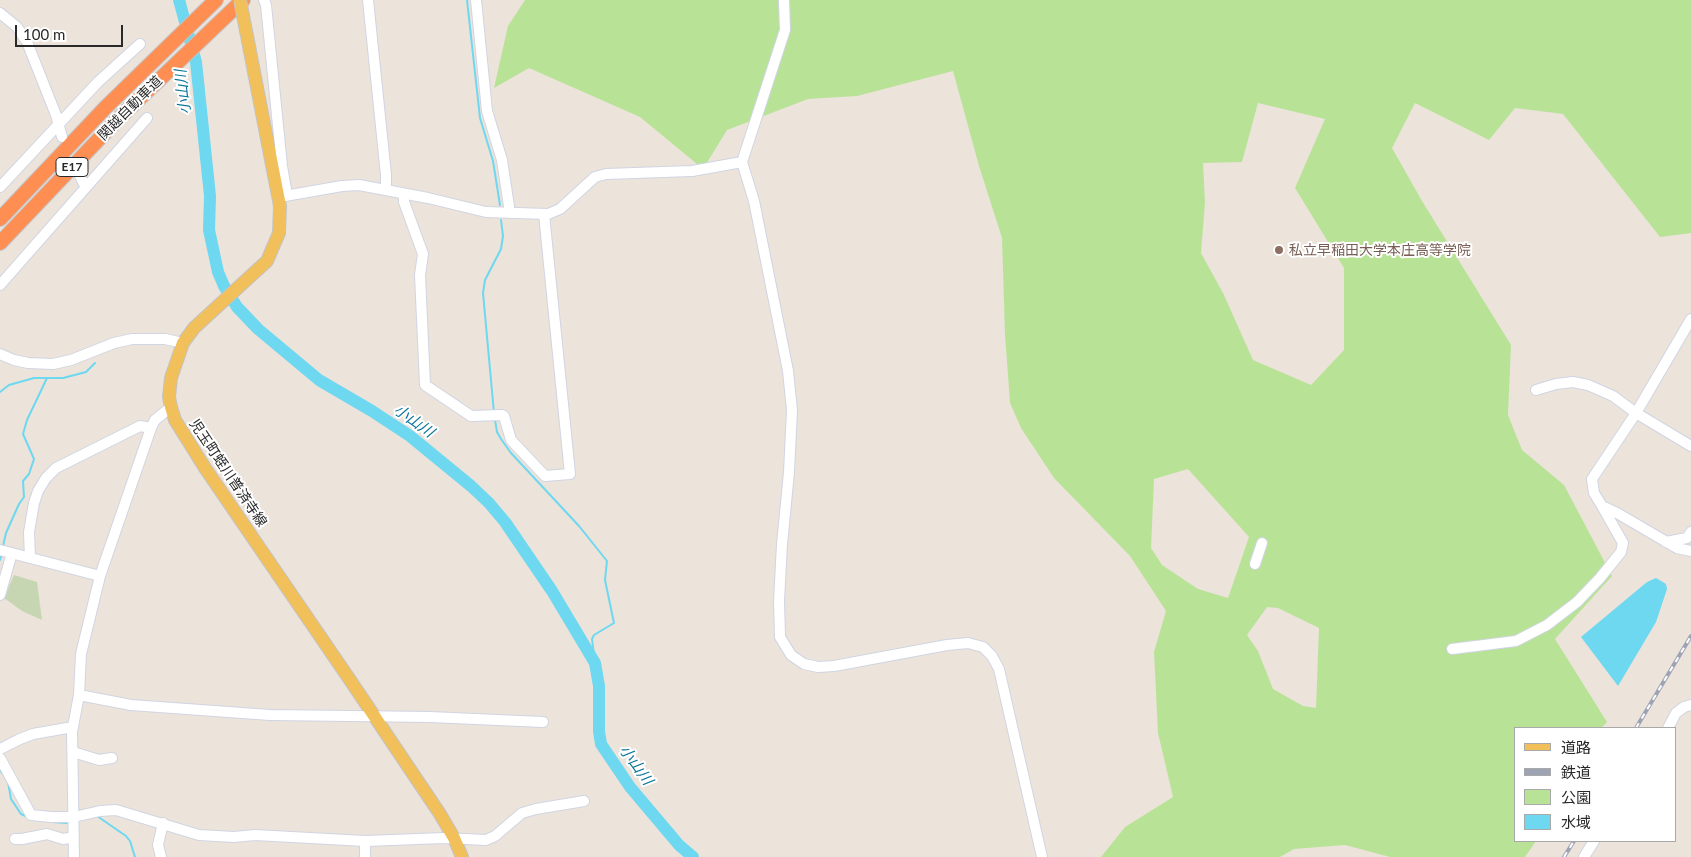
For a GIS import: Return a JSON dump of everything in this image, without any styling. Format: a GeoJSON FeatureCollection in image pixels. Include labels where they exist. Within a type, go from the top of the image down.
{"type":"FeatureCollection","features":[{"type":"Feature","properties":{"kind":"highway","name":"関越自動車道"},"geometry":{"type":"LineString","coordinates":[[0,243],[144,93],[241,0]]}},
{"type":"Feature","properties":{"kind":"highway","name":"関越自動車道"},"geometry":{"type":"LineString","coordinates":[[0,219],[58,157],[215,1]]}},
{"type":"Feature","properties":{"kind":"main road","name":"児玉町蛭川普済寺線"},"geometry":{"type":"LineString","coordinates":[[241,0],[248,41],[283,196],[279,233],[267,261],[194,328],[183,343],[171,378],[169,397],[171,407],[179,427],[205,468],[375,717],[454,838],[462,857]]}},
{"type":"Feature","properties":{"kind":"street"},"geometry":{"type":"LineString","coordinates":[[368,0],[386,190]]}},
{"type":"Feature","properties":{"kind":"street"},"geometry":{"type":"LineString","coordinates":[[476,0],[487,111],[502,160],[510,213]]}},
{"type":"Feature","properties":{"kind":"street"},"geometry":{"type":"LineString","coordinates":[[784,0],[785,30],[742,162],[754,201],[779,324],[788,371],[792,410],[780,572],[780,637],[791,656],[810,666],[818,667],[834,666],[947,645],[968,643],[982,647],[992,656],[999,669],[1042,857]]}},
{"type":"Feature","properties":{"kind":"street"},"geometry":{"type":"LineString","coordinates":[[267,2],[283,196],[359,185],[428,198],[486,212],[544,214],[560,209],[595,177],[606,174],[692,171],[742,162]]}},
{"type":"Feature","properties":{"kind":"street"},"geometry":{"type":"LineString","coordinates":[[0,13],[17,27],[27,42],[56,115],[62,137]]}},
{"type":"Feature","properties":{"kind":"street"},"geometry":{"type":"LineString","coordinates":[[0,186],[98,82],[140,44]]}},
{"type":"Feature","properties":{"kind":"street"},"geometry":{"type":"LineString","coordinates":[[0,285],[85,186],[147,118]]}},
{"type":"Feature","properties":{"kind":"street"},"geometry":{"type":"LineString","coordinates":[[80,176],[85,186]]}},
{"type":"Feature","properties":{"kind":"street"},"geometry":{"type":"LineString","coordinates":[[404,194],[404,202],[423,254],[420,275],[424,385],[471,416],[504,416],[511,440],[545,476],[570,474],[544,214]]}},
{"type":"Feature","properties":{"kind":"street"},"geometry":{"type":"LineString","coordinates":[[1452,649],[1516,641],[1547,625],[1577,602],[1621,552],[1623,543],[1594,492],[1592,479],[1636,413],[1691,319]]}},
{"type":"Feature","properties":{"kind":"street"},"geometry":{"type":"LineString","coordinates":[[0,354],[28,363],[53,364],[71,360],[114,343],[132,339],[165,339],[183,343]]}},
{"type":"Feature","properties":{"kind":"street"},"geometry":{"type":"LineString","coordinates":[[1536,390],[1556,384],[1573,382],[1588,385],[1613,396],[1636,413],[1691,446]]}},
{"type":"Feature","properties":{"kind":"street"},"geometry":{"type":"LineString","coordinates":[[74,857],[73,727],[79,695],[81,654],[100,576],[151,428],[155,420],[171,407]]}},
{"type":"Feature","properties":{"kind":"street"},"geometry":{"type":"LineString","coordinates":[[30,558],[29,532],[34,503],[38,491],[46,478],[56,468],[140,426],[151,428]]}},
{"type":"Feature","properties":{"kind":"street"},"geometry":{"type":"LineString","coordinates":[[1602,506],[1666,542],[1685,551],[1691,551]]}},
{"type":"Feature","properties":{"kind":"street"},"geometry":{"type":"LineString","coordinates":[[1666,542],[1687,538],[1691,532]]}},
{"type":"Feature","properties":{"kind":"street"},"geometry":{"type":"LineString","coordinates":[[1255,564],[1262,543]]}},
{"type":"Feature","properties":{"kind":"street"},"geometry":{"type":"LineString","coordinates":[[0,550],[100,576]]}},
{"type":"Feature","properties":{"kind":"street"},"geometry":{"type":"LineString","coordinates":[[0,595],[12,553]]}},
{"type":"Feature","properties":{"kind":"street"},"geometry":{"type":"LineString","coordinates":[[79,695],[131,705],[260,715],[430,717],[542,722]]}},
{"type":"Feature","properties":{"kind":"street"},"geometry":{"type":"LineString","coordinates":[[1669,727],[1676,713],[1684,707],[1691,705]]}},
{"type":"Feature","properties":{"kind":"street"},"geometry":{"type":"LineString","coordinates":[[0,749],[33,734],[73,727]]}},
{"type":"Feature","properties":{"kind":"street"},"geometry":{"type":"LineString","coordinates":[[73,752],[99,760],[112,758]]}},
{"type":"Feature","properties":{"kind":"street"},"geometry":{"type":"LineString","coordinates":[[0,758],[31,815],[51,818],[74,817],[100,811],[116,810],[199,835],[234,837],[255,835],[365,840],[454,838],[486,840],[495,836],[522,814],[536,809],[584,801]]}},
{"type":"Feature","properties":{"kind":"street"},"geometry":{"type":"LineString","coordinates":[[161,857],[158,845],[163,824]]}},
{"type":"Feature","properties":{"kind":"street"},"geometry":{"type":"LineString","coordinates":[[15,839],[47,834],[63,839],[74,838]]}},
{"type":"Feature","properties":{"kind":"street"},"geometry":{"type":"LineString","coordinates":[[365,840],[365,857]]}},
{"type":"Feature","properties":{"kind":"street"},"geometry":{"type":"LineString","coordinates":[[1584,857],[1593,842]]}},
{"type":"Feature","properties":{"kind":"green space"},"geometry":{"type":"Polygon","coordinates":[[[525,0],[1691,0],[1691,233],[1660,237],[1563,114],[1515,108],[1489,140],[1415,103],[1392,148],[1422,201],[1511,345],[1508,415],[1522,450],[1564,485],[1612,576],[1555,639],[1607,722],[1602,727],[1514,727],[1514,842],[1535,842],[1525,857],[1390,857],[1345,845],[1294,849],[1280,857],[1101,857],[1125,827],[1173,797],[1158,733],[1154,652],[1166,611],[1130,556],[1054,478],[1021,428],[1010,403],[1005,334],[1002,238],[979,166],[953,71],[857,96],[808,99],[727,130],[703,169],[640,117],[529,68],[494,88],[508,26],[525,0]],[[1258,103],[1242,162],[1203,163],[1205,202],[1201,253],[1223,293],[1253,360],[1311,385],[1344,350],[1344,268],[1295,188],[1325,119],[1258,103]],[[1188,469],[1154,479],[1151,548],[1162,565],[1198,589],[1228,598],[1249,537],[1188,469]],[[1267,607],[1247,635],[1258,651],[1273,689],[1303,706],[1316,708],[1319,628],[1278,608],[1267,607]]]}},
{"type":"Feature","properties":{"kind":"green space"},"geometry":{"type":"Polygon","coordinates":[[[14,575],[37,582],[42,620],[22,611],[4,598],[14,575]]]}},
{"type":"Feature","properties":{"kind":"water"},"geometry":{"type":"Polygon","coordinates":[[[1656,578],[1666,584],[1667,589],[1656,622],[1618,686],[1581,637],[1647,582],[1656,578]]]}},
{"type":"Feature","properties":{"kind":"waterway","name":"小山川"},"geometry":{"type":"LineString","coordinates":[[179,0],[196,62],[210,196],[209,230],[218,272],[224,286],[237,307],[258,329],[319,380],[410,436],[471,486],[505,522],[552,591],[595,663],[599,686],[599,731],[601,744],[630,787],[679,845],[693,857]]}},
{"type":"Feature","properties":{"kind":"waterway"},"geometry":{"type":"LineString","coordinates":[[467,0],[480,118],[493,161],[500,205]]}},
{"type":"Feature","properties":{"kind":"waterway"},"geometry":{"type":"LineString","coordinates":[[494,413],[483,293],[485,280],[501,249],[503,236],[501,220]]}},
{"type":"Feature","properties":{"kind":"waterway"},"geometry":{"type":"LineString","coordinates":[[0,392],[9,385],[34,378],[63,378],[86,372],[95,363]]}},
{"type":"Feature","properties":{"kind":"waterway"},"geometry":{"type":"LineString","coordinates":[[3,546],[6,533],[24,497],[23,481],[29,474],[34,459],[23,434],[27,420],[47,378]]}},
{"type":"Feature","properties":{"kind":"waterway"},"geometry":{"type":"LineString","coordinates":[[495,420],[497,432],[511,453],[579,526],[607,561],[605,580],[614,623],[594,635],[592,639],[595,663]]}},
{"type":"Feature","properties":{"kind":"waterway"},"geometry":{"type":"LineString","coordinates":[[0,560],[2,554]]}},
{"type":"Feature","properties":{"kind":"waterway"},"geometry":{"type":"LineString","coordinates":[[0,770],[6,778]]}},
{"type":"Feature","properties":{"kind":"waterway"},"geometry":{"type":"LineString","coordinates":[[8,782],[11,799],[21,814],[28,817]]}},
{"type":"Feature","properties":{"kind":"waterway"},"geometry":{"type":"LineString","coordinates":[[97,816],[126,836],[130,841],[135,857]]}},
{"type":"Feature","properties":{"kind":"waterway"},"geometry":{"type":"LineString","coordinates":[[53,822],[67,823]]}},
{"type":"Feature","properties":{"kind":"railway"},"geometry":{"type":"LineString","coordinates":[[1637,727],[1691,636]]}},
{"type":"Feature","properties":{"kind":"railway"},"geometry":{"type":"LineString","coordinates":[[1564,857],[1573,842]]}},
{"type":"Feature","properties":{"kind":"place","name":"私立早稲田大学本庄高等学院"},"geometry":{"type":"Point","coordinates":[1279,250]}}]}
